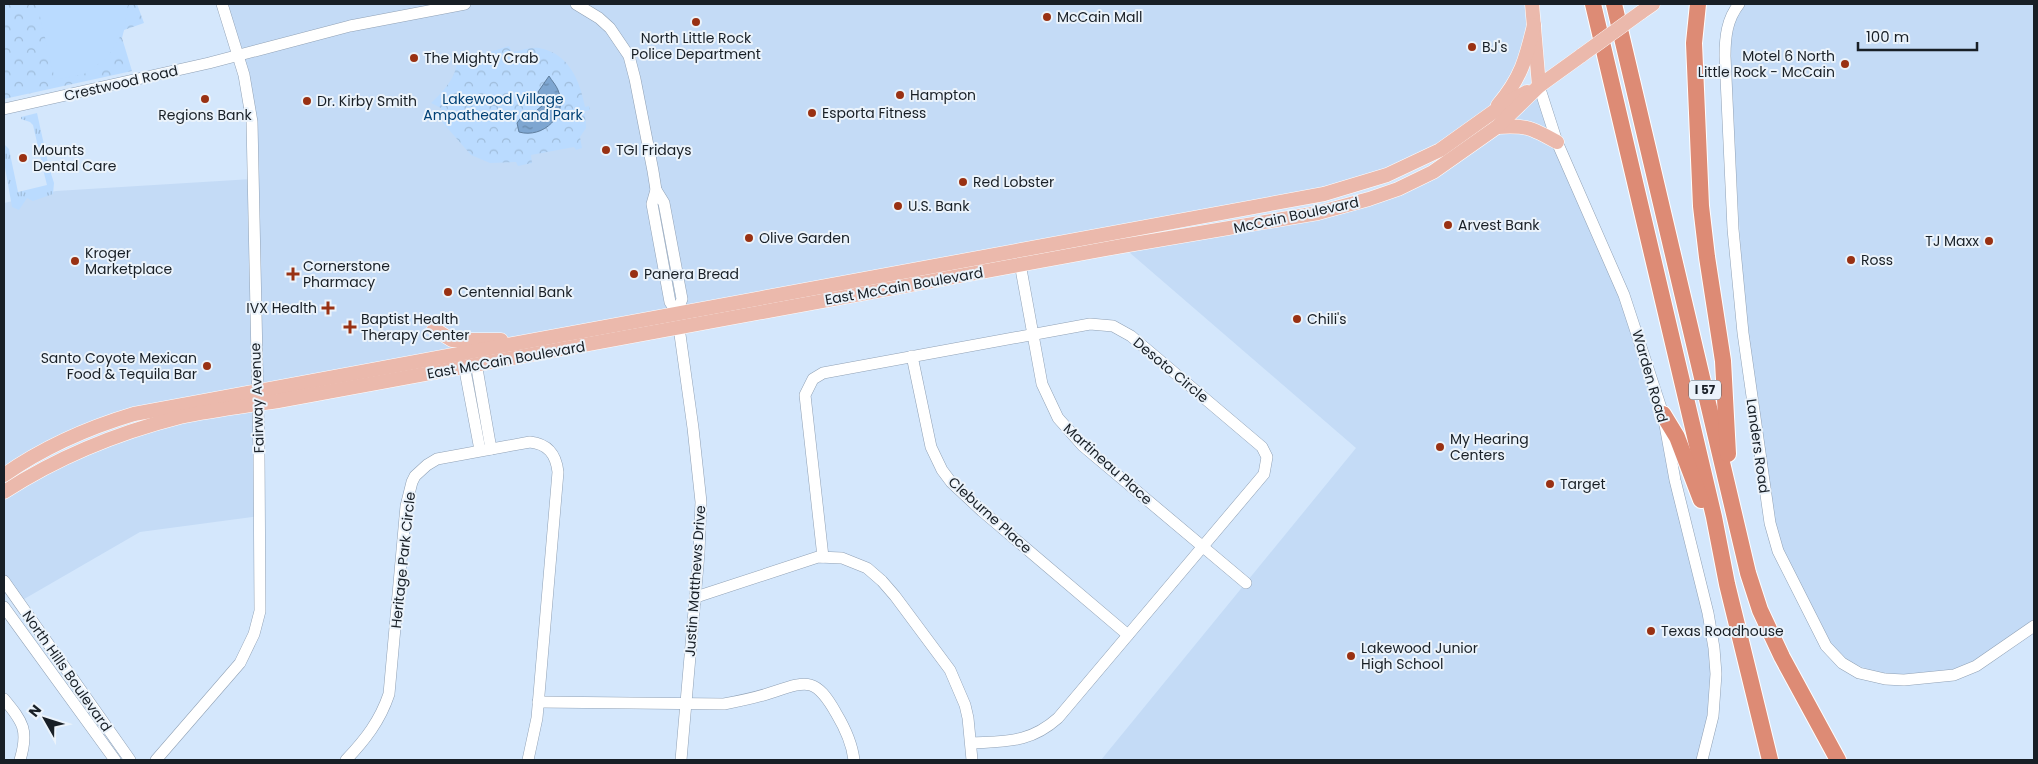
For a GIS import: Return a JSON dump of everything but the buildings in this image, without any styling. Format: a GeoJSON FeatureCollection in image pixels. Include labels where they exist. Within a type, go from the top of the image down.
{"type":"FeatureCollection","features":[{"type":"Feature","properties":{"kind":"highway","name":"I 57"},"geometry":{"type":"LineString","coordinates":[[1593,4],[1770,760]]}},
{"type":"Feature","properties":{"kind":"highway","name":"I 57"},"geometry":{"type":"LineString","coordinates":[[1614,4],[1748,572],[1760,610],[1794,679],[1838,760]]}},
{"type":"Feature","properties":{"kind":"highway"},"geometry":{"type":"LineString","coordinates":[[1698,4],[1694,43],[1702,206],[1707,257],[1722,361],[1730,494]]}},
{"type":"Feature","properties":{"kind":"highway"},"geometry":{"type":"LineString","coordinates":[[1663,414],[1677,437],[1721,551]]}},
{"type":"Feature","properties":{"kind":"main road","name":"Warden Road"},"geometry":{"type":"LineString","coordinates":[[1532,4],[1539,86]]}},
{"type":"Feature","properties":{"kind":"main road","name":"McCain Boulevard"},"geometry":{"type":"LineString","coordinates":[[1018,251],[1324,194],[1388,175],[1440,150],[1492,112],[1539,86],[1653,4]]}},
{"type":"Feature","properties":{"kind":"main road"},"geometry":{"type":"LineString","coordinates":[[1492,112],[1509,91],[1522,69],[1534,25]]}},
{"type":"Feature","properties":{"kind":"main road","name":"McCain Boulevard"},"geometry":{"type":"LineString","coordinates":[[1021,265],[1318,213],[1348,206],[1415,181],[1450,161],[1497,127],[1539,86]]}},
{"type":"Feature","properties":{"kind":"main road"},"geometry":{"type":"LineString","coordinates":[[1497,127],[1522,126],[1533,128],[1557,142]]}},
{"type":"Feature","properties":{"kind":"main road","name":"East McCain Boulevard"},"geometry":{"type":"LineString","coordinates":[[4,475],[54,443],[113,420],[134,414],[257,398],[469,359],[678,320],[1018,251]]}},
{"type":"Feature","properties":{"kind":"main road","name":"East McCain Boulevard"},"geometry":{"type":"LineString","coordinates":[[469,359],[525,342],[678,320],[1021,265]]}},
{"type":"Feature","properties":{"kind":"main road"},"geometry":{"type":"LineString","coordinates":[[434,329],[452,340],[525,342]]}},
{"type":"Feature","properties":{"kind":"main road","name":"East McCain Boulevard"},"geometry":{"type":"LineString","coordinates":[[4,492],[51,464],[90,445],[180,417],[257,398]]}},
{"type":"Feature","properties":{"kind":"street","name":"Fairway Avenue"},"geometry":{"type":"LineString","coordinates":[[156,760],[240,663],[254,634],[260,612],[252,122],[239,55],[222,4]]}},
{"type":"Feature","properties":{"kind":"street","name":"Crestwood Road"},"geometry":{"type":"LineString","coordinates":[[4,110],[209,64],[350,26],[464,4]]}},
{"type":"Feature","properties":{"kind":"street","name":"Justin Matthews Drive"},"geometry":{"type":"LineString","coordinates":[[576,4],[599,18],[610,28],[629,56],[656,190],[652,204],[670,302],[678,320],[701,502],[696,597],[681,760]]}},
{"type":"Feature","properties":{"kind":"street","name":"Landers Road"},"geometry":{"type":"LineString","coordinates":[[1739,4],[1730,19],[1726,36],[1725,56],[1733,229],[1740,305],[1770,523],[1778,551],[1794,585],[1826,646],[1848,667],[1872,677],[1904,680],[1954,675],[1976,666],[2034,626]]}},
{"type":"Feature","properties":{"kind":"street","name":"Warden Road"},"geometry":{"type":"LineString","coordinates":[[1539,86],[1546,113],[1557,142],[1624,295],[1663,414],[1675,480],[1708,613],[1714,648],[1716,674],[1714,716],[1702,760]]}},
{"type":"Feature","properties":{"kind":"street","name":"Martineau Place"},"geometry":{"type":"LineString","coordinates":[[1018,251],[1042,384],[1051,405],[1067,430],[1246,583]]}},
{"type":"Feature","properties":{"kind":"street","name":"Desoto Circle"},"geometry":{"type":"LineString","coordinates":[[823,557],[805,395],[813,379],[823,373],[1090,324],[1113,326],[1121,329],[1262,447],[1267,457],[1264,474],[1051,724],[1037,734],[1025,738],[1012,741],[972,743]]}},
{"type":"Feature","properties":{"kind":"street","name":"Cleburne Place"},"geometry":{"type":"LineString","coordinates":[[912,356],[931,447],[942,470],[951,482],[982,511],[1128,635]]}},
{"type":"Feature","properties":{"kind":"street"},"geometry":{"type":"LineString","coordinates":[[469,359],[485,449]]}},
{"type":"Feature","properties":{"kind":"street","name":"Heritage Park Circle"},"geometry":{"type":"LineString","coordinates":[[346,760],[370,733],[379,718],[389,694],[406,506],[412,482],[420,471],[437,459],[530,442],[539,443],[550,450],[557,461],[558,472],[535,733],[528,760]]}},
{"type":"Feature","properties":{"kind":"street"},"geometry":{"type":"LineString","coordinates":[[696,597],[811,558],[842,558],[858,563],[875,574],[895,596],[950,670],[964,704],[972,743],[972,760]]}},
{"type":"Feature","properties":{"kind":"street","name":"North Hills Boulevard"},"geometry":{"type":"LineString","coordinates":[[4,581],[130,760]]}},
{"type":"Feature","properties":{"kind":"street","name":"North Hills Boulevard"},"geometry":{"type":"LineString","coordinates":[[4,607],[115,760]]}},
{"type":"Feature","properties":{"kind":"street"},"geometry":{"type":"LineString","coordinates":[[538,702],[724,704],[751,699],[793,684],[809,684],[827,697],[848,735],[854,760]]}},
{"type":"Feature","properties":{"kind":"street"},"geometry":{"type":"LineString","coordinates":[[4,699],[21,720],[24,733],[20,760]]}},
{"type":"Feature","properties":{"kind":"shaded area","name":"McCain Mall"},"geometry":{"type":"Polygon","coordinates":[[[222,4],[1532,4],[1534,25],[1503,105],[1387,175],[93,427],[4,477],[4,203],[56,191],[252,179],[250,110],[222,4]]]}},
{"type":"Feature","properties":{"kind":"shaded area"},"geometry":{"type":"Polygon","coordinates":[[[1745,4],[2034,4],[2034,622],[1978,661],[1950,672],[1882,675],[1850,662],[1832,648],[1778,546],[1745,319],[1729,55],[1733,12],[1745,4]]]}},
{"type":"Feature","properties":{"kind":"shaded area"},"geometry":{"type":"Polygon","coordinates":[[[1539,86],[1632,317],[1668,443],[1716,674],[1708,744],[1695,760],[1101,760],[1356,448],[1122,246],[1348,206],[1415,181],[1539,86]]]}},
{"type":"Feature","properties":{"kind":"shaded area"},"geometry":{"type":"Polygon","coordinates":[[[257,404],[260,516],[140,532],[19,602],[4,581],[4,497],[90,445],[257,404]]]}},
{"type":"Feature","properties":{"kind":"green space"},"geometry":{"type":"Polygon","coordinates":[[[4,4],[137,4],[144,23],[124,30],[122,38],[132,71],[4,99],[4,4]]]}},
{"type":"Feature","properties":{"kind":"green space"},"geometry":{"type":"Polygon","coordinates":[[[37,4],[128,4],[124,30],[108,57],[84,74],[55,80],[37,4]]]}},
{"type":"Feature","properties":{"kind":"green space","name":"Lakewood Village Ampatheater and Park"},"geometry":{"type":"Polygon","coordinates":[[[509,46],[512,52],[536,48],[549,51],[565,62],[571,70],[580,88],[585,107],[589,106],[590,110],[585,111],[586,128],[580,137],[582,148],[576,150],[574,147],[531,155],[532,163],[518,166],[516,162],[490,163],[471,155],[443,123],[441,108],[431,103],[450,82],[458,56],[463,54],[465,60],[509,46]]]}},
{"type":"Feature","properties":{"kind":"green space"},"geometry":{"type":"Polygon","coordinates":[[[37,113],[48,163],[42,164],[33,125],[21,119],[21,117],[37,113]]]}},
{"type":"Feature","properties":{"kind":"green space"},"geometry":{"type":"Polygon","coordinates":[[[4,144],[9,149],[18,192],[47,185],[42,165],[48,164],[54,183],[53,194],[33,201],[27,198],[19,210],[12,207],[4,162],[4,144]]]}},
{"type":"Feature","properties":{"kind":"water"},"geometry":{"type":"Polygon","coordinates":[[[549,76],[557,88],[560,99],[560,108],[557,116],[552,123],[537,132],[519,132],[517,123],[523,115],[531,115],[542,106],[543,101],[538,92],[549,76]]]}},
{"type":"Feature","properties":{"kind":"place","name":"McCain Mall"},"geometry":{"type":"Point","coordinates":[1047,17]}},
{"type":"Feature","properties":{"kind":"place","name":"North Little Rock Police Department"},"geometry":{"type":"Point","coordinates":[696,22]}},
{"type":"Feature","properties":{"kind":"place","name":"BJ's"},"geometry":{"type":"Point","coordinates":[1472,47]}},
{"type":"Feature","properties":{"kind":"place","name":"The Mighty Crab"},"geometry":{"type":"Point","coordinates":[414,58]}},
{"type":"Feature","properties":{"kind":"place","name":"Motel 6 North Little Rock - McCain"},"geometry":{"type":"Point","coordinates":[1845,64]}},
{"type":"Feature","properties":{"kind":"place","name":"Hampton"},"geometry":{"type":"Point","coordinates":[900,95]}},
{"type":"Feature","properties":{"kind":"place","name":"Regions Bank"},"geometry":{"type":"Point","coordinates":[205,99]}},
{"type":"Feature","properties":{"kind":"place","name":"Dr. Kirby Smith"},"geometry":{"type":"Point","coordinates":[307,101]}},
{"type":"Feature","properties":{"kind":"place","name":"Esporta Fitness"},"geometry":{"type":"Point","coordinates":[812,113]}},
{"type":"Feature","properties":{"kind":"place","name":"TGI Fridays"},"geometry":{"type":"Point","coordinates":[606,150]}},
{"type":"Feature","properties":{"kind":"place","name":"Mounts Dental Care"},"geometry":{"type":"Point","coordinates":[23,158]}},
{"type":"Feature","properties":{"kind":"place","name":"Red Lobster"},"geometry":{"type":"Point","coordinates":[963,182]}},
{"type":"Feature","properties":{"kind":"place","name":"U.S. Bank"},"geometry":{"type":"Point","coordinates":[898,206]}},
{"type":"Feature","properties":{"kind":"place","name":"Arvest Bank"},"geometry":{"type":"Point","coordinates":[1448,225]}},
{"type":"Feature","properties":{"kind":"place","name":"Olive Garden"},"geometry":{"type":"Point","coordinates":[749,238]}},
{"type":"Feature","properties":{"kind":"place","name":"TJ Maxx"},"geometry":{"type":"Point","coordinates":[1989,241]}},
{"type":"Feature","properties":{"kind":"place","name":"Ross"},"geometry":{"type":"Point","coordinates":[1851,260]}},
{"type":"Feature","properties":{"kind":"place","name":"Kroger Marketplace"},"geometry":{"type":"Point","coordinates":[75,261]}},
{"type":"Feature","properties":{"kind":"place","name":"Cornerstone Pharmacy"},"geometry":{"type":"Point","coordinates":[293,274]}},
{"type":"Feature","properties":{"kind":"place","name":"Panera Bread"},"geometry":{"type":"Point","coordinates":[634,274]}},
{"type":"Feature","properties":{"kind":"place","name":"Centennial Bank"},"geometry":{"type":"Point","coordinates":[448,292]}},
{"type":"Feature","properties":{"kind":"place","name":"IVX Health"},"geometry":{"type":"Point","coordinates":[328,308]}},
{"type":"Feature","properties":{"kind":"place","name":"Chili's"},"geometry":{"type":"Point","coordinates":[1297,319]}},
{"type":"Feature","properties":{"kind":"place","name":"Baptist Health Therapy Center"},"geometry":{"type":"Point","coordinates":[350,327]}},
{"type":"Feature","properties":{"kind":"place","name":"Santo Coyote Mexican Food & Tequila Bar"},"geometry":{"type":"Point","coordinates":[207,366]}},
{"type":"Feature","properties":{"kind":"place","name":"My Hearing Centers"},"geometry":{"type":"Point","coordinates":[1440,447]}},
{"type":"Feature","properties":{"kind":"place","name":"Target"},"geometry":{"type":"Point","coordinates":[1550,484]}},
{"type":"Feature","properties":{"kind":"place","name":"Texas Roadhouse"},"geometry":{"type":"Point","coordinates":[1651,631]}},
{"type":"Feature","properties":{"kind":"place","name":"Lakewood Junior High School"},"geometry":{"type":"Point","coordinates":[1351,656]}}]}
